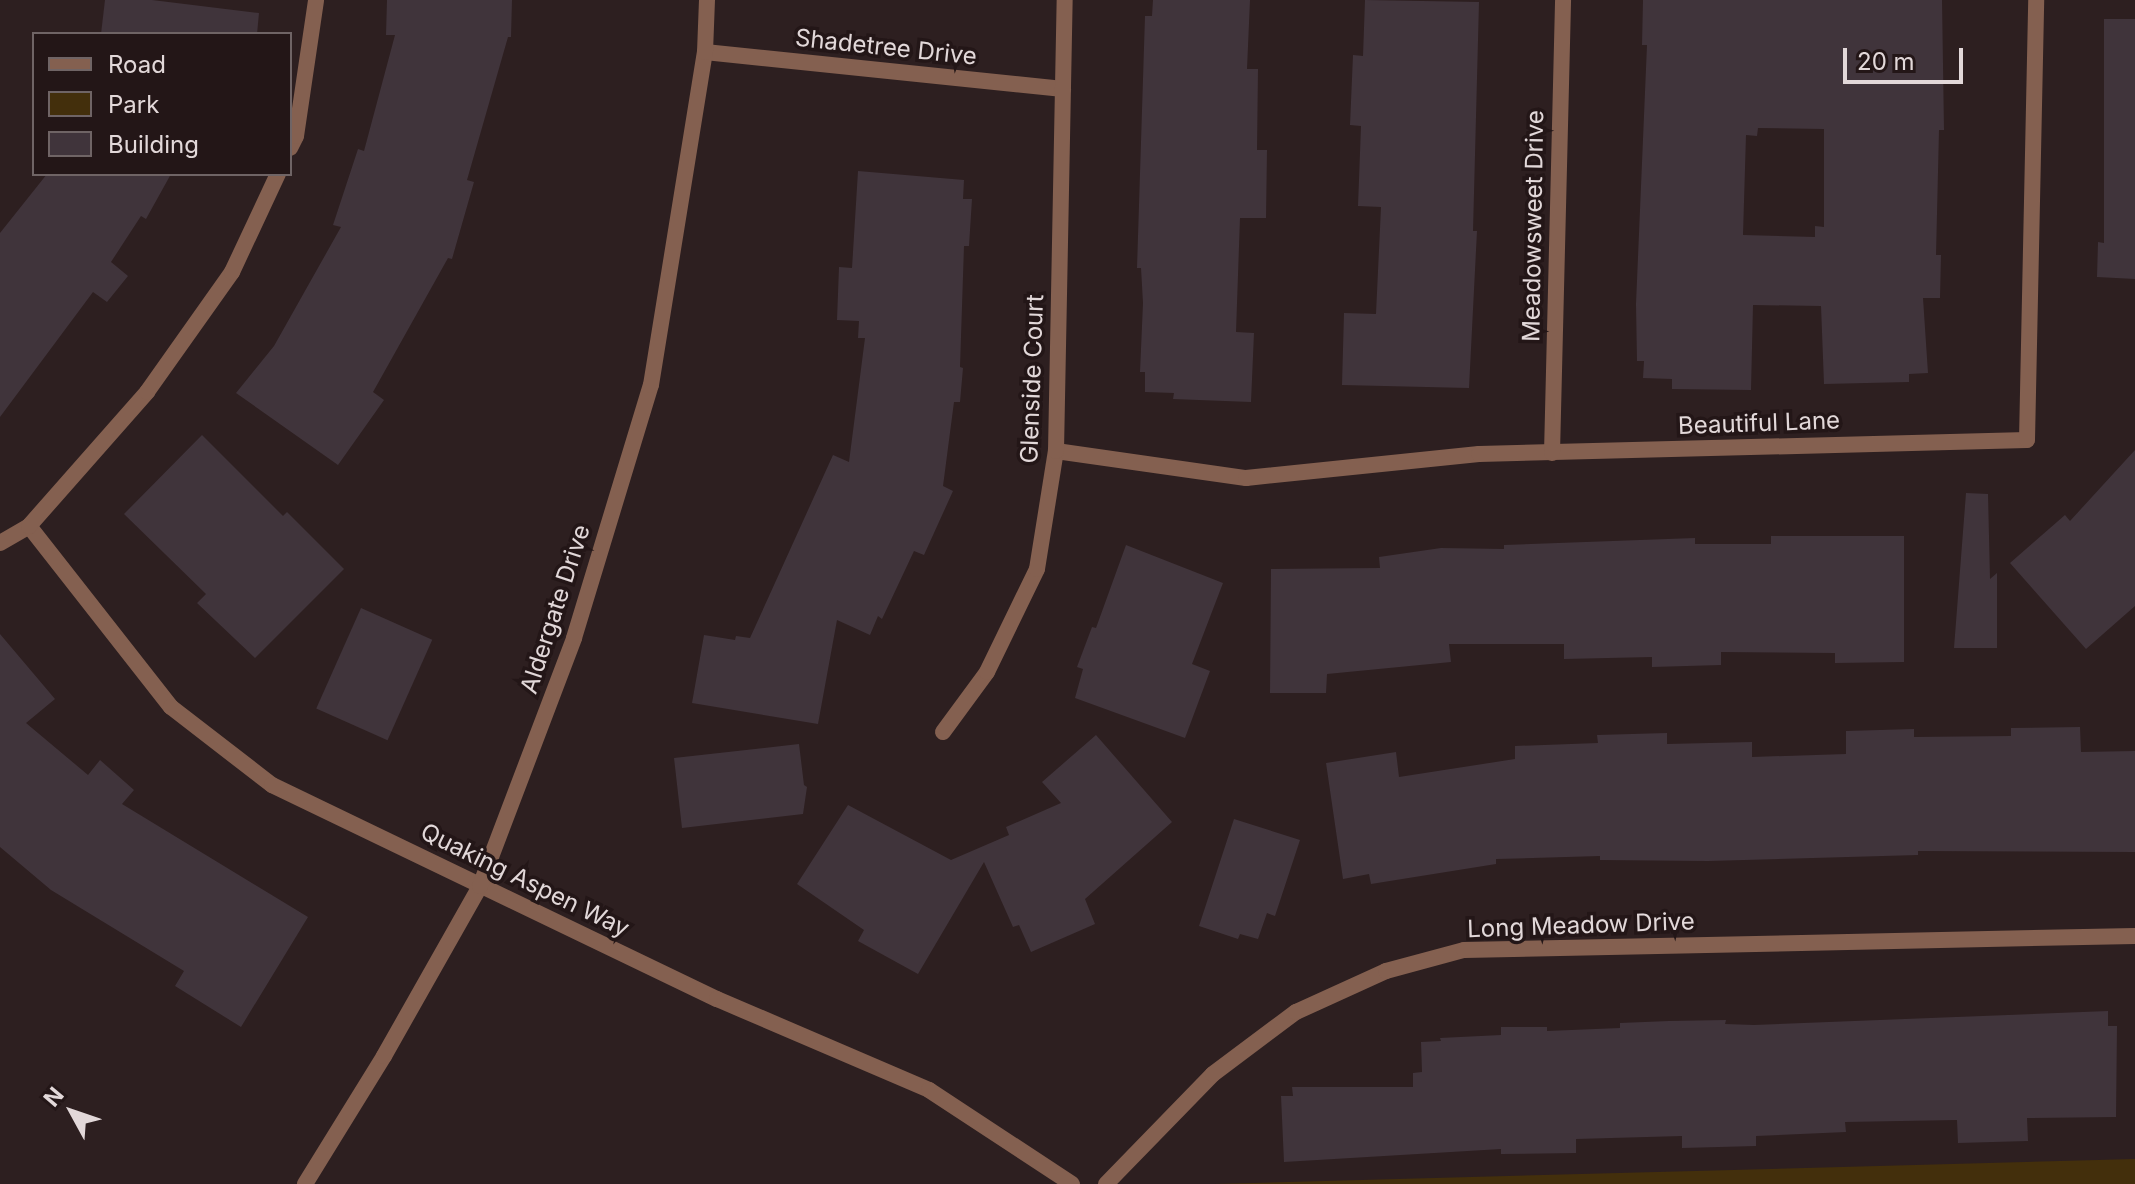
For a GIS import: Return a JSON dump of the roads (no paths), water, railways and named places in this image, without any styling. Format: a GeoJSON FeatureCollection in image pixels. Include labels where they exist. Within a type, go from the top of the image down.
{"type":"FeatureCollection","features":[{"type":"Feature","properties":{"kind":"street"},"geometry":{"type":"LineString","coordinates":[[292,144],[296,136],[316,0]]}},
{"type":"Feature","properties":{"kind":"street","name":"Aldergate Drive"},"geometry":{"type":"LineString","coordinates":[[305,1184],[384,1056],[480,886],[574,638],[651,385],[705,52],[707,0]]}},
{"type":"Feature","properties":{"kind":"street","name":"Glenside Court"},"geometry":{"type":"LineString","coordinates":[[943,732],[987,672],[1037,569],[1056,451],[1065,0]]}},
{"type":"Feature","properties":{"kind":"street","name":"Meadowsweet Drive"},"geometry":{"type":"LineString","coordinates":[[1552,453],[1563,0]]}},
{"type":"Feature","properties":{"kind":"street","name":"Beautiful Lane"},"geometry":{"type":"LineString","coordinates":[[1056,451],[1246,478],[1479,454],[2027,440],[2036,0]]}},
{"type":"Feature","properties":{"kind":"street","name":"Shadetree Drive"},"geometry":{"type":"LineString","coordinates":[[705,52],[1063,89]]}},
{"type":"Feature","properties":{"kind":"street"},"geometry":{"type":"LineString","coordinates":[[0,543],[29,526],[147,392],[232,272],[277,176]]}},
{"type":"Feature","properties":{"kind":"street","name":"Quaking Aspen Way"},"geometry":{"type":"LineString","coordinates":[[29,526],[171,707],[272,785],[717,999],[929,1090],[1072,1184]]}},
{"type":"Feature","properties":{"kind":"street","name":"Long Meadow Drive"},"geometry":{"type":"LineString","coordinates":[[1106,1184],[1213,1074],[1296,1012],[1386,971],[1464,950],[2135,936]]}}]}
